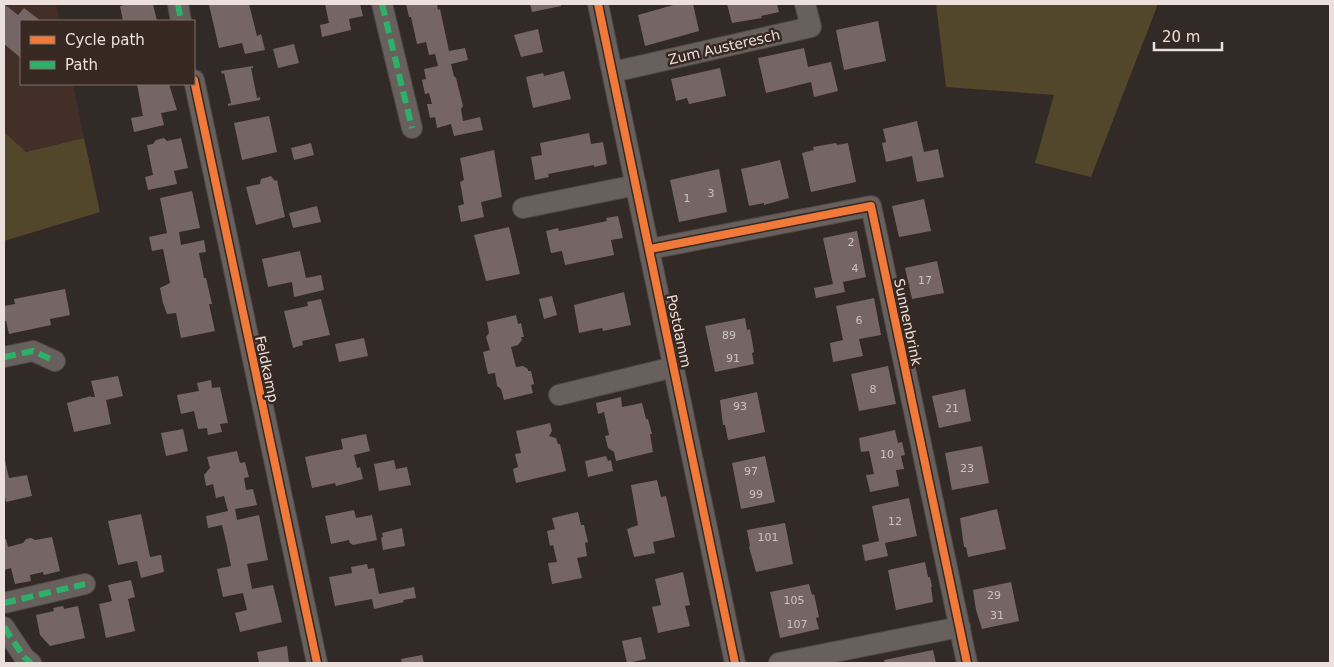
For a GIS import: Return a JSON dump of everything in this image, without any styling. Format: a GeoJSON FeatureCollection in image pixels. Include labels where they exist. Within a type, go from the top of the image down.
{"type":"FeatureCollection","features":[{"type":"Feature","properties":{"kind":"street"},"geometry":{"type":"LineString","coordinates":[[178,4],[181,20]]}},
{"type":"Feature","properties":{"kind":"street"},"geometry":{"type":"LineString","coordinates":[[382,4],[412,128]]}},
{"type":"Feature","properties":{"kind":"street","name":"Postdamm"},"geometry":{"type":"LineString","coordinates":[[598,4],[735,663]]}},
{"type":"Feature","properties":{"kind":"street","name":"Zum Austeresch"},"geometry":{"type":"LineString","coordinates":[[613,72],[811,28],[805,4]]}},
{"type":"Feature","properties":{"kind":"street","name":"Feldkamp"},"geometry":{"type":"LineString","coordinates":[[195,85],[316,663]]}},
{"type":"Feature","properties":{"kind":"street"},"geometry":{"type":"LineString","coordinates":[[523,208],[636,185]]}},
{"type":"Feature","properties":{"kind":"street","name":"Sunnenbrink"},"geometry":{"type":"LineString","coordinates":[[650,249],[871,206],[967,663]]}},
{"type":"Feature","properties":{"kind":"street"},"geometry":{"type":"LineString","coordinates":[[4,357],[33,351],[55,361]]}},
{"type":"Feature","properties":{"kind":"street","name":"Postdamm"},"geometry":{"type":"LineString","coordinates":[[559,395],[674,367]]}},
{"type":"Feature","properties":{"kind":"street"},"geometry":{"type":"LineString","coordinates":[[4,603],[85,584]]}},
{"type":"Feature","properties":{"kind":"street"},"geometry":{"type":"LineString","coordinates":[[4,628],[24,657],[31,663]]}},
{"type":"Feature","properties":{"kind":"street"},"geometry":{"type":"LineString","coordinates":[[779,663],[960,628]]}},
{"type":"Feature","properties":{"kind":"shaded area"},"geometry":{"type":"Polygon","coordinates":[[[4,4],[56,4],[60,20],[20,20],[20,85],[73,85],[84,138],[25,152],[4,132],[4,4]]]}},
{"type":"Feature","properties":{"kind":"shaded area"},"geometry":{"type":"Polygon","coordinates":[[[936,4],[1158,4],[1091,177],[1035,163],[1054,95],[946,87],[936,4]]]}},
{"type":"Feature","properties":{"kind":"shaded area"},"geometry":{"type":"Polygon","coordinates":[[[4,132],[26,152],[84,138],[100,212],[4,241],[4,132]]]}},
{"type":"Feature","properties":{"kind":"building"},"geometry":{"type":"Polygon","coordinates":[[[4,4],[18,15],[24,8],[40,20],[20,20],[20,57],[4,44],[4,4]]]}},
{"type":"Feature","properties":{"kind":"building"},"geometry":{"type":"Polygon","coordinates":[[[153,4],[157,20],[123,20],[120,6],[153,4]]]}},
{"type":"Feature","properties":{"kind":"building"},"geometry":{"type":"Polygon","coordinates":[[[249,4],[257,36],[261,34],[265,50],[245,54],[242,43],[219,48],[209,5],[249,4]]]}},
{"type":"Feature","properties":{"kind":"building"},"geometry":{"type":"Polygon","coordinates":[[[325,4],[360,4],[363,16],[349,19],[351,30],[322,37],[320,25],[329,23],[325,4]]]}},
{"type":"Feature","properties":{"kind":"building"},"geometry":{"type":"Polygon","coordinates":[[[406,4],[437,4],[438,10],[440,9],[449,51],[465,48],[468,60],[451,64],[463,106],[461,109],[463,121],[480,117],[483,130],[454,136],[451,124],[437,128],[435,117],[430,118],[427,104],[432,104],[429,93],[425,94],[422,80],[426,79],[424,69],[438,66],[435,54],[429,55],[426,42],[417,44],[406,4]]]}},
{"type":"Feature","properties":{"kind":"building"},"geometry":{"type":"Polygon","coordinates":[[[530,4],[561,4],[561,6],[532,12],[530,4]]]}},
{"type":"Feature","properties":{"kind":"building"},"geometry":{"type":"Polygon","coordinates":[[[677,4],[693,4],[699,31],[645,46],[638,15],[677,4]]]}},
{"type":"Feature","properties":{"kind":"building"},"geometry":{"type":"Polygon","coordinates":[[[727,4],[777,4],[779,12],[761,16],[762,18],[732,23],[727,4]]]}},
{"type":"Feature","properties":{"kind":"building"},"geometry":{"type":"Polygon","coordinates":[[[878,21],[886,61],[844,70],[836,30],[878,21]]]}},
{"type":"Feature","properties":{"kind":"building"},"geometry":{"type":"Polygon","coordinates":[[[538,29],[543,52],[521,57],[514,35],[538,29]]]}},
{"type":"Feature","properties":{"kind":"building"},"geometry":{"type":"Polygon","coordinates":[[[294,44],[299,63],[278,68],[273,49],[294,44]]]}},
{"type":"Feature","properties":{"kind":"building"},"geometry":{"type":"Polygon","coordinates":[[[804,48],[808,67],[831,62],[838,91],[814,97],[811,82],[766,93],[758,58],[804,48]]]}},
{"type":"Feature","properties":{"kind":"building"},"geometry":{"type":"Polygon","coordinates":[[[253,66],[251,68],[257,98],[260,97],[260,100],[228,106],[231,103],[224,73],[222,74],[221,71],[253,66]]]}},
{"type":"Feature","properties":{"kind":"building"},"geometry":{"type":"Polygon","coordinates":[[[720,68],[726,96],[689,104],[687,98],[676,101],[671,79],[720,68]]]}},
{"type":"Feature","properties":{"kind":"building"},"geometry":{"type":"Polygon","coordinates":[[[564,71],[571,99],[533,108],[526,77],[543,73],[544,76],[564,71]]]}},
{"type":"Feature","properties":{"kind":"building"},"geometry":{"type":"Polygon","coordinates":[[[137,85],[169,85],[177,110],[161,113],[164,125],[134,132],[131,118],[143,116],[137,85]]]}},
{"type":"Feature","properties":{"kind":"building"},"geometry":{"type":"Polygon","coordinates":[[[269,116],[277,152],[242,160],[234,123],[269,116]]]}},
{"type":"Feature","properties":{"kind":"building"},"geometry":{"type":"Polygon","coordinates":[[[917,121],[924,152],[938,149],[944,177],[917,182],[912,156],[886,162],[882,143],[886,142],[883,129],[917,121]]]}},
{"type":"Feature","properties":{"kind":"building"},"geometry":{"type":"Polygon","coordinates":[[[589,133],[591,144],[603,142],[607,164],[548,174],[549,177],[535,180],[531,157],[542,155],[540,143],[589,133]]]}},
{"type":"Feature","properties":{"kind":"building"},"geometry":{"type":"Polygon","coordinates":[[[164,138],[167,141],[181,138],[188,168],[174,171],[177,184],[148,190],[145,177],[153,175],[147,145],[164,138]]]}},
{"type":"Feature","properties":{"kind":"building"},"geometry":{"type":"Polygon","coordinates":[[[311,143],[314,155],[294,160],[291,148],[311,143]]]}},
{"type":"Feature","properties":{"kind":"building"},"geometry":{"type":"Polygon","coordinates":[[[836,143],[837,145],[848,143],[856,182],[811,192],[802,153],[814,150],[813,147],[836,143]]]}},
{"type":"Feature","properties":{"kind":"building"},"geometry":{"type":"Polygon","coordinates":[[[494,150],[502,197],[481,202],[484,217],[461,222],[458,206],[464,204],[460,182],[464,180],[460,158],[494,150]]]}},
{"type":"Feature","properties":{"kind":"building"},"geometry":{"type":"Polygon","coordinates":[[[780,160],[789,198],[764,205],[764,203],[749,206],[741,169],[780,160]]]}},
{"type":"Feature","properties":{"kind":"building"},"geometry":{"type":"Polygon","coordinates":[[[719,169],[727,212],[679,222],[670,180],[719,169]]]}},
{"type":"Feature","properties":{"kind":"building"},"geometry":{"type":"Polygon","coordinates":[[[271,176],[275,181],[277,180],[285,217],[256,225],[246,187],[260,184],[261,179],[271,176]]]}},
{"type":"Feature","properties":{"kind":"building"},"geometry":{"type":"Polygon","coordinates":[[[192,191],[200,228],[179,232],[181,245],[204,240],[206,252],[199,253],[212,304],[209,304],[215,331],[181,338],[176,313],[167,314],[163,303],[160,288],[170,283],[163,249],[152,251],[149,237],[167,233],[160,198],[192,191]]]}},
{"type":"Feature","properties":{"kind":"building"},"geometry":{"type":"Polygon","coordinates":[[[924,199],[931,231],[899,237],[892,206],[924,199]]]}},
{"type":"Feature","properties":{"kind":"building"},"geometry":{"type":"Polygon","coordinates":[[[317,206],[321,222],[293,228],[289,213],[317,206]]]}},
{"type":"Feature","properties":{"kind":"building"},"geometry":{"type":"Polygon","coordinates":[[[618,216],[623,238],[611,240],[614,255],[565,265],[562,251],[551,253],[546,231],[558,228],[559,231],[607,221],[606,218],[618,216]]]}},
{"type":"Feature","properties":{"kind":"building"},"geometry":{"type":"Polygon","coordinates":[[[509,227],[520,274],[486,281],[474,235],[509,227]]]}},
{"type":"Feature","properties":{"kind":"building"},"geometry":{"type":"Polygon","coordinates":[[[857,231],[866,277],[843,282],[845,292],[816,298],[814,288],[833,284],[823,238],[857,231]]]}},
{"type":"Feature","properties":{"kind":"building"},"geometry":{"type":"Polygon","coordinates":[[[300,251],[306,278],[321,275],[324,290],[294,297],[292,282],[268,287],[262,259],[300,251]]]}},
{"type":"Feature","properties":{"kind":"building"},"geometry":{"type":"Polygon","coordinates":[[[937,261],[944,293],[912,299],[905,268],[937,261]]]}},
{"type":"Feature","properties":{"kind":"building"},"geometry":{"type":"Polygon","coordinates":[[[65,289],[70,315],[50,319],[51,325],[9,334],[6,321],[4,321],[4,306],[15,304],[14,299],[65,289]]]}},
{"type":"Feature","properties":{"kind":"building"},"geometry":{"type":"Polygon","coordinates":[[[624,292],[631,325],[603,331],[602,328],[579,333],[574,305],[624,292]]]}},
{"type":"Feature","properties":{"kind":"building"},"geometry":{"type":"Polygon","coordinates":[[[552,296],[557,315],[544,319],[539,299],[552,296]]]}},
{"type":"Feature","properties":{"kind":"building"},"geometry":{"type":"Polygon","coordinates":[[[874,298],[881,335],[859,339],[863,356],[833,362],[830,343],[843,340],[836,306],[874,298]]]}},
{"type":"Feature","properties":{"kind":"building"},"geometry":{"type":"Polygon","coordinates":[[[321,299],[330,335],[302,341],[303,345],[293,348],[284,311],[308,306],[307,302],[321,299]]]}},
{"type":"Feature","properties":{"kind":"building"},"geometry":{"type":"Polygon","coordinates":[[[516,315],[518,324],[521,323],[524,337],[521,337],[522,340],[518,345],[511,347],[516,367],[523,366],[528,371],[531,371],[534,384],[531,385],[533,393],[504,400],[501,389],[497,386],[495,373],[488,374],[483,352],[490,350],[486,337],[489,333],[487,322],[516,315]]]}},
{"type":"Feature","properties":{"kind":"building"},"geometry":{"type":"Polygon","coordinates":[[[745,318],[747,330],[750,329],[754,364],[715,372],[705,326],[745,318]]]}},
{"type":"Feature","properties":{"kind":"building"},"geometry":{"type":"Polygon","coordinates":[[[364,338],[368,356],[339,362],[335,344],[364,338]]]}},
{"type":"Feature","properties":{"kind":"building"},"geometry":{"type":"Polygon","coordinates":[[[888,366],[896,404],[859,411],[851,374],[888,366]]]}},
{"type":"Feature","properties":{"kind":"building"},"geometry":{"type":"Polygon","coordinates":[[[118,376],[123,396],[106,400],[111,424],[74,432],[67,403],[91,396],[95,397],[91,381],[118,376]]]}},
{"type":"Feature","properties":{"kind":"building"},"geometry":{"type":"Polygon","coordinates":[[[211,380],[212,388],[220,387],[228,423],[220,424],[222,432],[208,435],[207,428],[198,429],[194,411],[181,414],[177,395],[199,391],[197,383],[211,380]]]}},
{"type":"Feature","properties":{"kind":"building"},"geometry":{"type":"Polygon","coordinates":[[[965,389],[971,421],[939,428],[932,396],[965,389]]]}},
{"type":"Feature","properties":{"kind":"building"},"geometry":{"type":"Polygon","coordinates":[[[757,392],[765,432],[728,440],[725,425],[723,425],[720,400],[757,392]]]}},
{"type":"Feature","properties":{"kind":"building"},"geometry":{"type":"Polygon","coordinates":[[[621,397],[622,407],[642,403],[652,434],[650,434],[653,452],[616,461],[614,452],[608,448],[605,436],[609,435],[604,412],[598,414],[596,403],[621,397]]]}},
{"type":"Feature","properties":{"kind":"building"},"geometry":{"type":"Polygon","coordinates":[[[550,423],[552,431],[549,436],[556,438],[558,444],[560,444],[566,471],[516,483],[513,469],[518,467],[515,454],[521,453],[516,431],[550,423]]]}},
{"type":"Feature","properties":{"kind":"building"},"geometry":{"type":"Polygon","coordinates":[[[183,429],[188,451],[166,456],[161,433],[183,429]]]}},
{"type":"Feature","properties":{"kind":"building"},"geometry":{"type":"Polygon","coordinates":[[[895,430],[898,443],[902,442],[905,455],[901,456],[904,469],[896,470],[899,486],[870,492],[866,475],[874,474],[869,451],[861,452],[859,438],[895,430]]]}},
{"type":"Feature","properties":{"kind":"building"},"geometry":{"type":"Polygon","coordinates":[[[366,434],[370,451],[354,455],[357,468],[360,467],[363,479],[336,486],[335,483],[312,488],[305,457],[343,449],[341,439],[366,434]]]}},
{"type":"Feature","properties":{"kind":"building"},"geometry":{"type":"Polygon","coordinates":[[[982,446],[989,483],[952,490],[945,453],[982,446]]]}},
{"type":"Feature","properties":{"kind":"building"},"geometry":{"type":"Polygon","coordinates":[[[237,451],[240,463],[245,462],[249,477],[244,478],[246,490],[253,489],[257,505],[235,509],[237,520],[259,515],[268,560],[247,564],[252,589],[273,585],[282,622],[240,632],[235,613],[247,610],[243,593],[223,597],[217,569],[231,566],[227,546],[222,525],[208,528],[206,516],[228,511],[224,496],[216,498],[213,484],[206,486],[204,475],[210,468],[207,457],[237,451]]]}},
{"type":"Feature","properties":{"kind":"building"},"geometry":{"type":"Polygon","coordinates":[[[4,456],[9,478],[27,475],[32,496],[6,502],[4,492],[4,456]]]}},
{"type":"Feature","properties":{"kind":"building"},"geometry":{"type":"Polygon","coordinates":[[[606,456],[608,461],[611,460],[613,471],[588,477],[585,461],[606,456]]]}},
{"type":"Feature","properties":{"kind":"building"},"geometry":{"type":"Polygon","coordinates":[[[765,456],[775,502],[741,509],[732,463],[765,456]]]}},
{"type":"Feature","properties":{"kind":"building"},"geometry":{"type":"Polygon","coordinates":[[[394,460],[396,469],[407,467],[411,485],[379,491],[374,464],[394,460]]]}},
{"type":"Feature","properties":{"kind":"building"},"geometry":{"type":"Polygon","coordinates":[[[657,480],[661,497],[666,496],[675,537],[653,542],[655,553],[634,557],[627,529],[638,525],[631,485],[657,480]]]}},
{"type":"Feature","properties":{"kind":"building"},"geometry":{"type":"Polygon","coordinates":[[[909,498],[917,536],[885,543],[888,556],[865,561],[862,545],[879,541],[872,506],[909,498]]]}},
{"type":"Feature","properties":{"kind":"building"},"geometry":{"type":"Polygon","coordinates":[[[997,509],[1006,549],[968,557],[966,547],[964,547],[960,518],[997,509]]]}},
{"type":"Feature","properties":{"kind":"building"},"geometry":{"type":"Polygon","coordinates":[[[354,510],[356,518],[372,515],[377,540],[353,545],[349,540],[331,544],[325,516],[354,510]]]}},
{"type":"Feature","properties":{"kind":"building"},"geometry":{"type":"Polygon","coordinates":[[[578,512],[581,525],[584,525],[588,542],[585,543],[587,556],[577,558],[582,578],[552,584],[548,563],[557,562],[553,545],[550,546],[547,531],[555,529],[552,518],[578,512]]]}},
{"type":"Feature","properties":{"kind":"building"},"geometry":{"type":"Polygon","coordinates":[[[141,514],[150,557],[161,555],[164,572],[141,578],[137,561],[118,565],[108,521],[141,514]]]}},
{"type":"Feature","properties":{"kind":"building"},"geometry":{"type":"Polygon","coordinates":[[[785,523],[793,564],[756,572],[749,547],[747,530],[785,523]]]}},
{"type":"Feature","properties":{"kind":"building"},"geometry":{"type":"Polygon","coordinates":[[[402,528],[405,546],[383,550],[382,533],[402,528]]]}},
{"type":"Feature","properties":{"kind":"building"},"geometry":{"type":"Polygon","coordinates":[[[52,537],[60,571],[44,575],[43,572],[30,575],[31,581],[15,584],[11,568],[4,570],[4,539],[6,539],[8,547],[23,543],[26,539],[31,538],[35,540],[52,537]]]}},
{"type":"Feature","properties":{"kind":"building"},"geometry":{"type":"Polygon","coordinates":[[[925,562],[932,587],[933,602],[896,610],[888,570],[925,562]]]}},
{"type":"Feature","properties":{"kind":"building"},"geometry":{"type":"Polygon","coordinates":[[[367,564],[368,569],[374,568],[379,594],[414,587],[416,598],[374,609],[372,599],[335,606],[329,577],[352,573],[351,567],[367,564]]]}},
{"type":"Feature","properties":{"kind":"building"},"geometry":{"type":"Polygon","coordinates":[[[683,572],[690,605],[685,606],[690,626],[658,633],[652,607],[661,605],[655,579],[683,572]]]}},
{"type":"Feature","properties":{"kind":"building"},"geometry":{"type":"Polygon","coordinates":[[[131,580],[135,597],[128,599],[135,631],[106,638],[99,604],[112,601],[108,585],[131,580]]]}},
{"type":"Feature","properties":{"kind":"building"},"geometry":{"type":"Polygon","coordinates":[[[1011,582],[1019,621],[982,629],[976,610],[973,590],[1011,582]]]}},
{"type":"Feature","properties":{"kind":"building"},"geometry":{"type":"Polygon","coordinates":[[[809,584],[812,595],[814,594],[819,617],[816,618],[819,629],[780,638],[770,592],[809,584]]]}},
{"type":"Feature","properties":{"kind":"building"},"geometry":{"type":"Polygon","coordinates":[[[63,606],[64,609],[78,606],[85,638],[50,646],[40,635],[36,615],[54,611],[53,608],[63,606]]]}},
{"type":"Feature","properties":{"kind":"building"},"geometry":{"type":"Polygon","coordinates":[[[641,637],[646,659],[627,663],[622,641],[641,637]]]}},
{"type":"Feature","properties":{"kind":"building"},"geometry":{"type":"Polygon","coordinates":[[[287,646],[289,663],[259,663],[257,652],[287,646]]]}},
{"type":"Feature","properties":{"kind":"building"},"geometry":{"type":"Polygon","coordinates":[[[933,650],[936,663],[885,663],[884,660],[933,650]]]}},
{"type":"Feature","properties":{"kind":"building"},"geometry":{"type":"Polygon","coordinates":[[[422,655],[424,663],[402,663],[401,659],[422,655]]]}},
{"type":"Feature","properties":{"kind":"marked path"},"geometry":{"type":"LineString","coordinates":[[178,4],[181,20]]}},
{"type":"Feature","properties":{"kind":"marked path"},"geometry":{"type":"LineString","coordinates":[[382,4],[412,128]]}},
{"type":"Feature","properties":{"kind":"marked path"},"geometry":{"type":"LineString","coordinates":[[4,357],[33,351],[55,361]]}},
{"type":"Feature","properties":{"kind":"marked path"},"geometry":{"type":"LineString","coordinates":[[4,603],[85,584]]}},
{"type":"Feature","properties":{"kind":"marked path"},"geometry":{"type":"LineString","coordinates":[[4,627],[24,657],[31,663]]}},
{"type":"Feature","properties":{"kind":"cycle path"},"geometry":{"type":"LineString","coordinates":[[598,4],[735,663]]}},
{"type":"Feature","properties":{"kind":"cycle path"},"geometry":{"type":"LineString","coordinates":[[195,85],[317,663]]}},
{"type":"Feature","properties":{"kind":"cycle path"},"geometry":{"type":"LineString","coordinates":[[650,249],[871,206],[967,663]]}}]}
